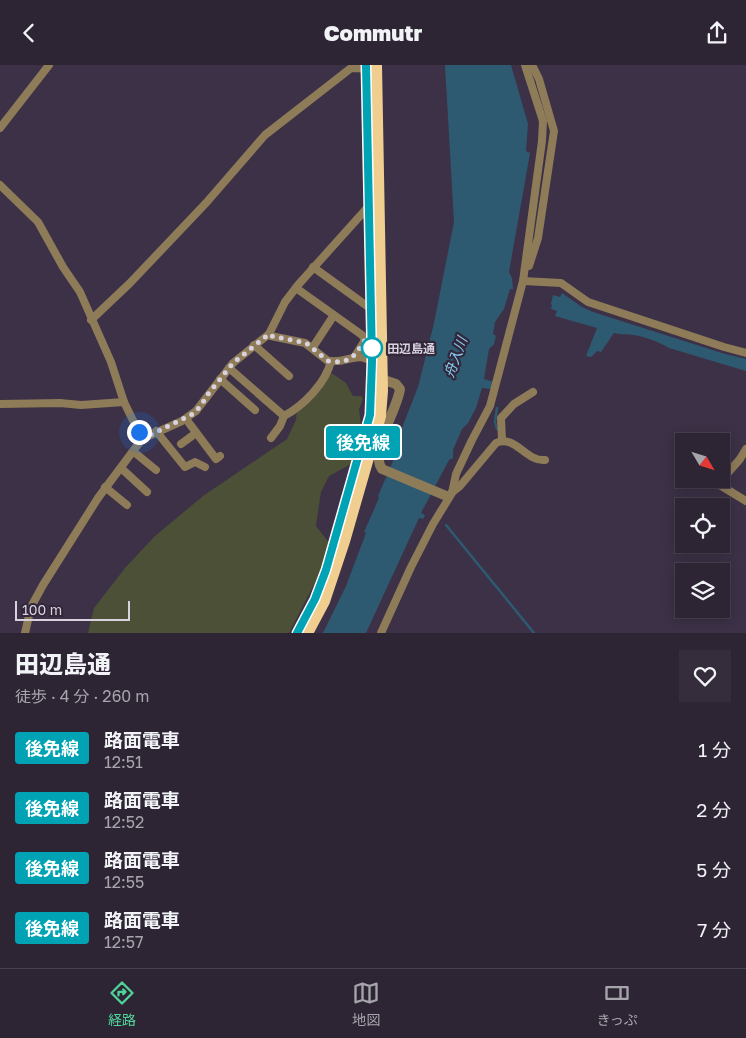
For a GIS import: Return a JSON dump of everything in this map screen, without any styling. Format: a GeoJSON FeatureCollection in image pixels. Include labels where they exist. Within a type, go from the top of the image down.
{"type":"FeatureCollection","features":[{"type":"Feature","properties":{"kind":"highway"},"geometry":{"type":"LineString","coordinates":[[306,633],[323,601],[343,541],[379,416],[382,397],[375,67]]}},
{"type":"Feature","properties":{"kind":"street"},"geometry":{"type":"LineString","coordinates":[[0,128],[49,65]]}},
{"type":"Feature","properties":{"kind":"street"},"geometry":{"type":"LineString","coordinates":[[381,633],[411,567],[490,406],[507,347],[523,281],[539,173],[543,121],[525,65]]}},
{"type":"Feature","properties":{"kind":"street"},"geometry":{"type":"LineString","coordinates":[[523,281],[538,238],[554,131],[539,79],[532,65]]}},
{"type":"Feature","properties":{"kind":"street"},"geometry":{"type":"LineString","coordinates":[[91,320],[130,283],[206,203],[265,135],[351,68],[375,67]]}},
{"type":"Feature","properties":{"kind":"street"},"geometry":{"type":"LineString","coordinates":[[0,185],[38,223],[63,267],[80,292],[111,361],[124,402],[142,439]]}},
{"type":"Feature","properties":{"kind":"street"},"geometry":{"type":"LineString","coordinates":[[25,633],[31,607],[43,585],[106,487],[142,439],[186,419],[199,408],[229,367],[269,334],[285,302],[296,288],[377,197]]}},
{"type":"Feature","properties":{"kind":"street"},"geometry":{"type":"LineString","coordinates":[[313,267],[367,306],[380,306]]}},
{"type":"Feature","properties":{"kind":"street"},"geometry":{"type":"LineString","coordinates":[[523,281],[561,283],[588,302],[746,353]]}},
{"type":"Feature","properties":{"kind":"street"},"geometry":{"type":"LineString","coordinates":[[296,288],[364,338],[380,336]]}},
{"type":"Feature","properties":{"kind":"street"},"geometry":{"type":"LineString","coordinates":[[313,347],[334,315]]}},
{"type":"Feature","properties":{"kind":"street"},"geometry":{"type":"LineString","coordinates":[[269,334],[271,336],[301,341],[313,347],[325,359],[331,361],[347,360],[355,356],[365,340],[364,338]]}},
{"type":"Feature","properties":{"kind":"street"},"geometry":{"type":"LineString","coordinates":[[254,345],[289,377]]}},
{"type":"Feature","properties":{"kind":"street"},"geometry":{"type":"LineString","coordinates":[[355,356],[367,358],[381,374],[400,389],[378,453],[378,462],[382,469],[448,494]]}},
{"type":"Feature","properties":{"kind":"street"},"geometry":{"type":"LineString","coordinates":[[271,437],[280,426],[284,416],[307,398],[323,379],[331,361]]}},
{"type":"Feature","properties":{"kind":"street"},"geometry":{"type":"LineString","coordinates":[[229,367],[284,416]]}},
{"type":"Feature","properties":{"kind":"street"},"geometry":{"type":"LineString","coordinates":[[220,379],[255,410]]}},
{"type":"Feature","properties":{"kind":"street"},"geometry":{"type":"LineString","coordinates":[[502,440],[501,418],[514,404],[532,392]]}},
{"type":"Feature","properties":{"kind":"street"},"geometry":{"type":"LineString","coordinates":[[0,403],[81,405],[124,402]]}},
{"type":"Feature","properties":{"kind":"street"},"geometry":{"type":"LineString","coordinates":[[186,419],[216,459],[220,456]]}},
{"type":"Feature","properties":{"kind":"street"},"geometry":{"type":"LineString","coordinates":[[156,431],[185,467],[195,462],[205,467]]}},
{"type":"Feature","properties":{"kind":"street"},"geometry":{"type":"LineString","coordinates":[[181,444],[196,433]]}},
{"type":"Feature","properties":{"kind":"street"},"geometry":{"type":"LineString","coordinates":[[448,494],[460,487],[496,443],[502,440],[512,442],[539,461],[545,460]]}},
{"type":"Feature","properties":{"kind":"street"},"geometry":{"type":"LineString","coordinates":[[746,449],[740,459],[718,484],[746,501]]}},
{"type":"Feature","properties":{"kind":"street"},"geometry":{"type":"LineString","coordinates":[[134,451],[156,470]]}},
{"type":"Feature","properties":{"kind":"street"},"geometry":{"type":"LineString","coordinates":[[121,468],[147,492]]}},
{"type":"Feature","properties":{"kind":"street"},"geometry":{"type":"LineString","coordinates":[[106,487],[127,505]]}},
{"type":"Feature","properties":{"kind":"green space"},"geometry":{"type":"Polygon","coordinates":[[[330,372],[346,383],[353,396],[361,396],[363,399],[359,409],[362,434],[353,463],[329,476],[321,492],[316,526],[330,544],[322,569],[289,633],[88,633],[94,608],[125,568],[155,536],[203,496],[287,439],[296,420],[297,409],[330,372]]]}},
{"type":"Feature","properties":{"kind":"water","name":"舟入川"},"geometry":{"type":"Polygon","coordinates":[[[445,65],[511,65],[528,124],[526,151],[530,153],[509,272],[512,278],[513,289],[510,289],[504,309],[495,322],[493,334],[496,336],[494,344],[489,349],[484,379],[494,382],[491,389],[482,388],[476,408],[468,423],[462,429],[453,450],[453,458],[449,460],[421,513],[425,515],[423,519],[419,518],[366,633],[323,633],[346,586],[366,533],[364,532],[393,461],[391,456],[418,387],[434,323],[454,222],[445,65]]]}},
{"type":"Feature","properties":{"kind":"water"},"geometry":{"type":"Polygon","coordinates":[[[562,293],[593,312],[746,359],[746,371],[669,348],[643,337],[614,333],[601,352],[597,351],[591,357],[586,356],[597,328],[555,316],[557,311],[551,309],[553,295],[560,297],[562,293]]]}},
{"type":"Feature","properties":{"kind":"waterway"},"geometry":{"type":"LineString","coordinates":[[497,408],[495,422],[497,429]]}},
{"type":"Feature","properties":{"kind":"waterway"},"geometry":{"type":"LineString","coordinates":[[446,525],[534,633]]}},
{"type":"Feature","properties":{"kind":"tram line"},"geometry":{"type":"LineString","coordinates":[[297,633],[315,599],[326,570],[370,415],[372,361],[366,65]]}},
{"type":"Feature","properties":{"kind":"tram line","name":"後免線"},"geometry":{"type":"LineString","coordinates":[[297,633],[315,599],[326,570],[365,436],[372,400],[366,65]]}},
{"type":"Feature","properties":{"kind":"place","name":"田辺島通"},"geometry":{"type":"Point","coordinates":[372,348]}},
{"type":"Feature","properties":{"kind":"route"},"geometry":{"type":"LineString","coordinates":[[139,432],[142,439],[191,415],[202,405],[205,398],[229,367],[269,334],[306,343],[328,361],[350,359],[355,356],[365,340],[372,348]]}}]}
